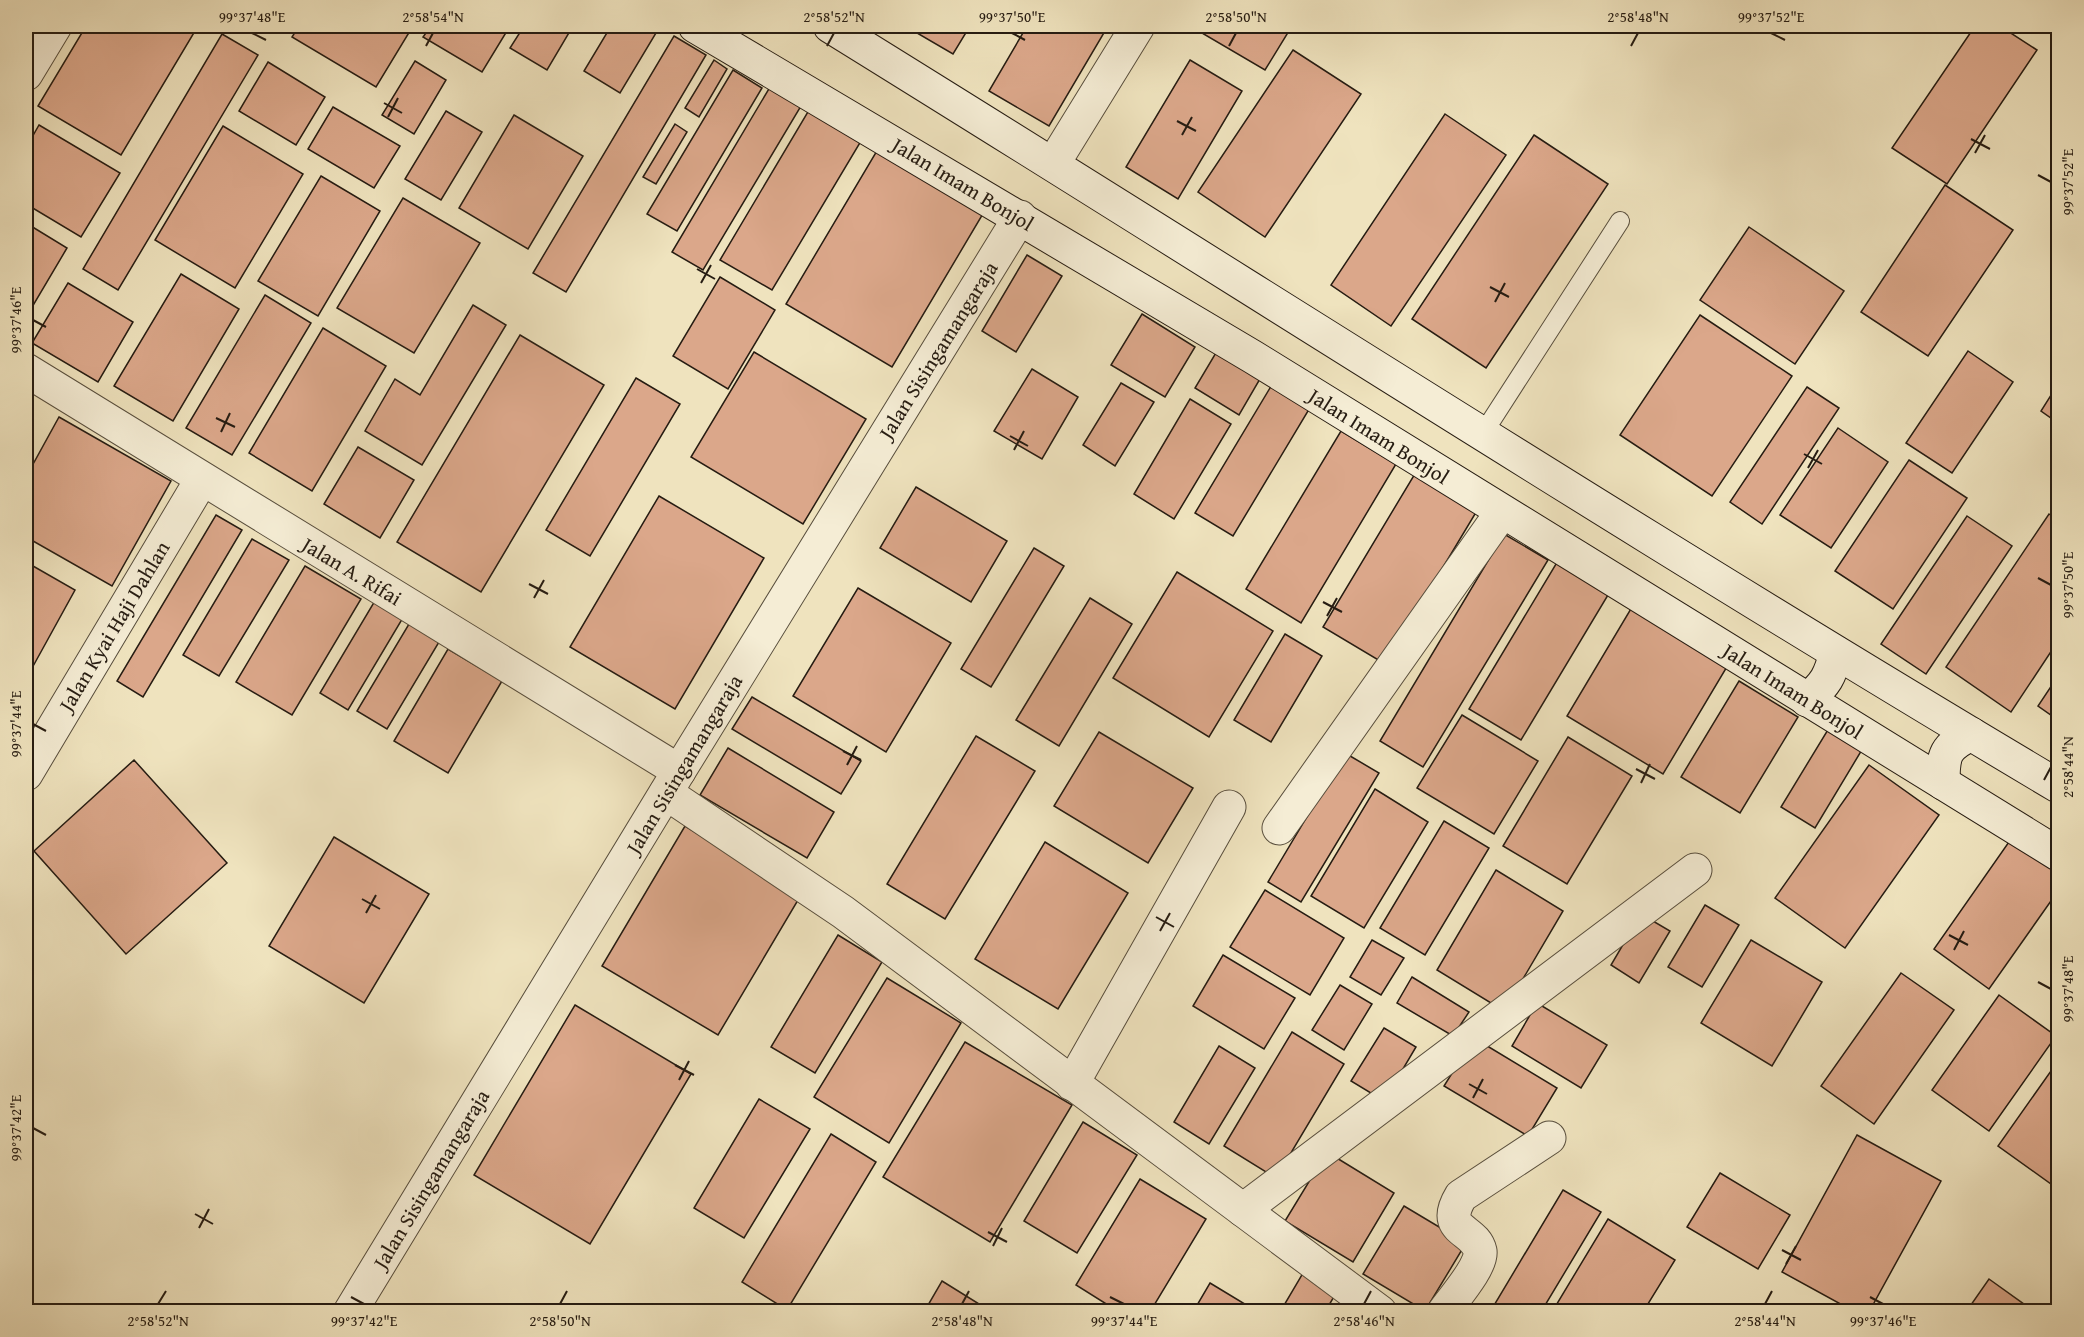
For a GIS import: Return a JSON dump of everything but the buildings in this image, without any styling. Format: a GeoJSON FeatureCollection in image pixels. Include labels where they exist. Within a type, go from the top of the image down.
{"type":"FeatureCollection","features":[{"type":"Feature","properties":{"kind":"street"},"geometry":{"type":"LineString","coordinates":[[26,74],[55,26]]}},
{"type":"Feature","properties":{"kind":"street","name":"Jalan Imam Bonjol"},"geometry":{"type":"LineString","coordinates":[[695,26],[1253,357],[2058,854]]}},
{"type":"Feature","properties":{"kind":"street"},"geometry":{"type":"LineString","coordinates":[[830,26],[1482,435],[1836,653],[2058,786]]}},
{"type":"Feature","properties":{"kind":"street"},"geometry":{"type":"LineString","coordinates":[[1053,164],[1138,26]]}},
{"type":"Feature","properties":{"kind":"street","name":"Jalan Sisingamangaraja"},"geometry":{"type":"LineString","coordinates":[[350,1311],[1020,217]]}},
{"type":"Feature","properties":{"kind":"street","name":"Jalan A. Rifai"},"geometry":{"type":"LineString","coordinates":[[26,370],[202,479],[673,782],[1072,1084],[1380,1311]]}},
{"type":"Feature","properties":{"kind":"street","name":"Jalan Kyai Haji Dahlan"},"geometry":{"type":"LineString","coordinates":[[26,774],[202,479]]}},
{"type":"Feature","properties":{"kind":"street"},"geometry":{"type":"LineString","coordinates":[[1280,828],[1502,512]]}},
{"type":"Feature","properties":{"kind":"street"},"geometry":{"type":"LineString","coordinates":[[1807,700],[1827,680],[1836,653]]}},
{"type":"Feature","properties":{"kind":"street"},"geometry":{"type":"LineString","coordinates":[[1943,783],[1943,761],[1947,752],[1954,743],[1971,734]]}},
{"type":"Feature","properties":{"kind":"street"},"geometry":{"type":"LineString","coordinates":[[1072,1084],[1229,807]]}},
{"type":"Feature","properties":{"kind":"street"},"geometry":{"type":"LineString","coordinates":[[1243,1210],[1695,870]]}},
{"type":"Feature","properties":{"kind":"street"},"geometry":{"type":"LineString","coordinates":[[1444,1311],[1477,1266],[1480,1252],[1476,1244],[1457,1226],[1454,1216],[1461,1196],[1549,1138]]}},
{"type":"Feature","properties":{"kind":"lane"},"geometry":{"type":"LineString","coordinates":[[1482,435],[1620,221]]}}]}
